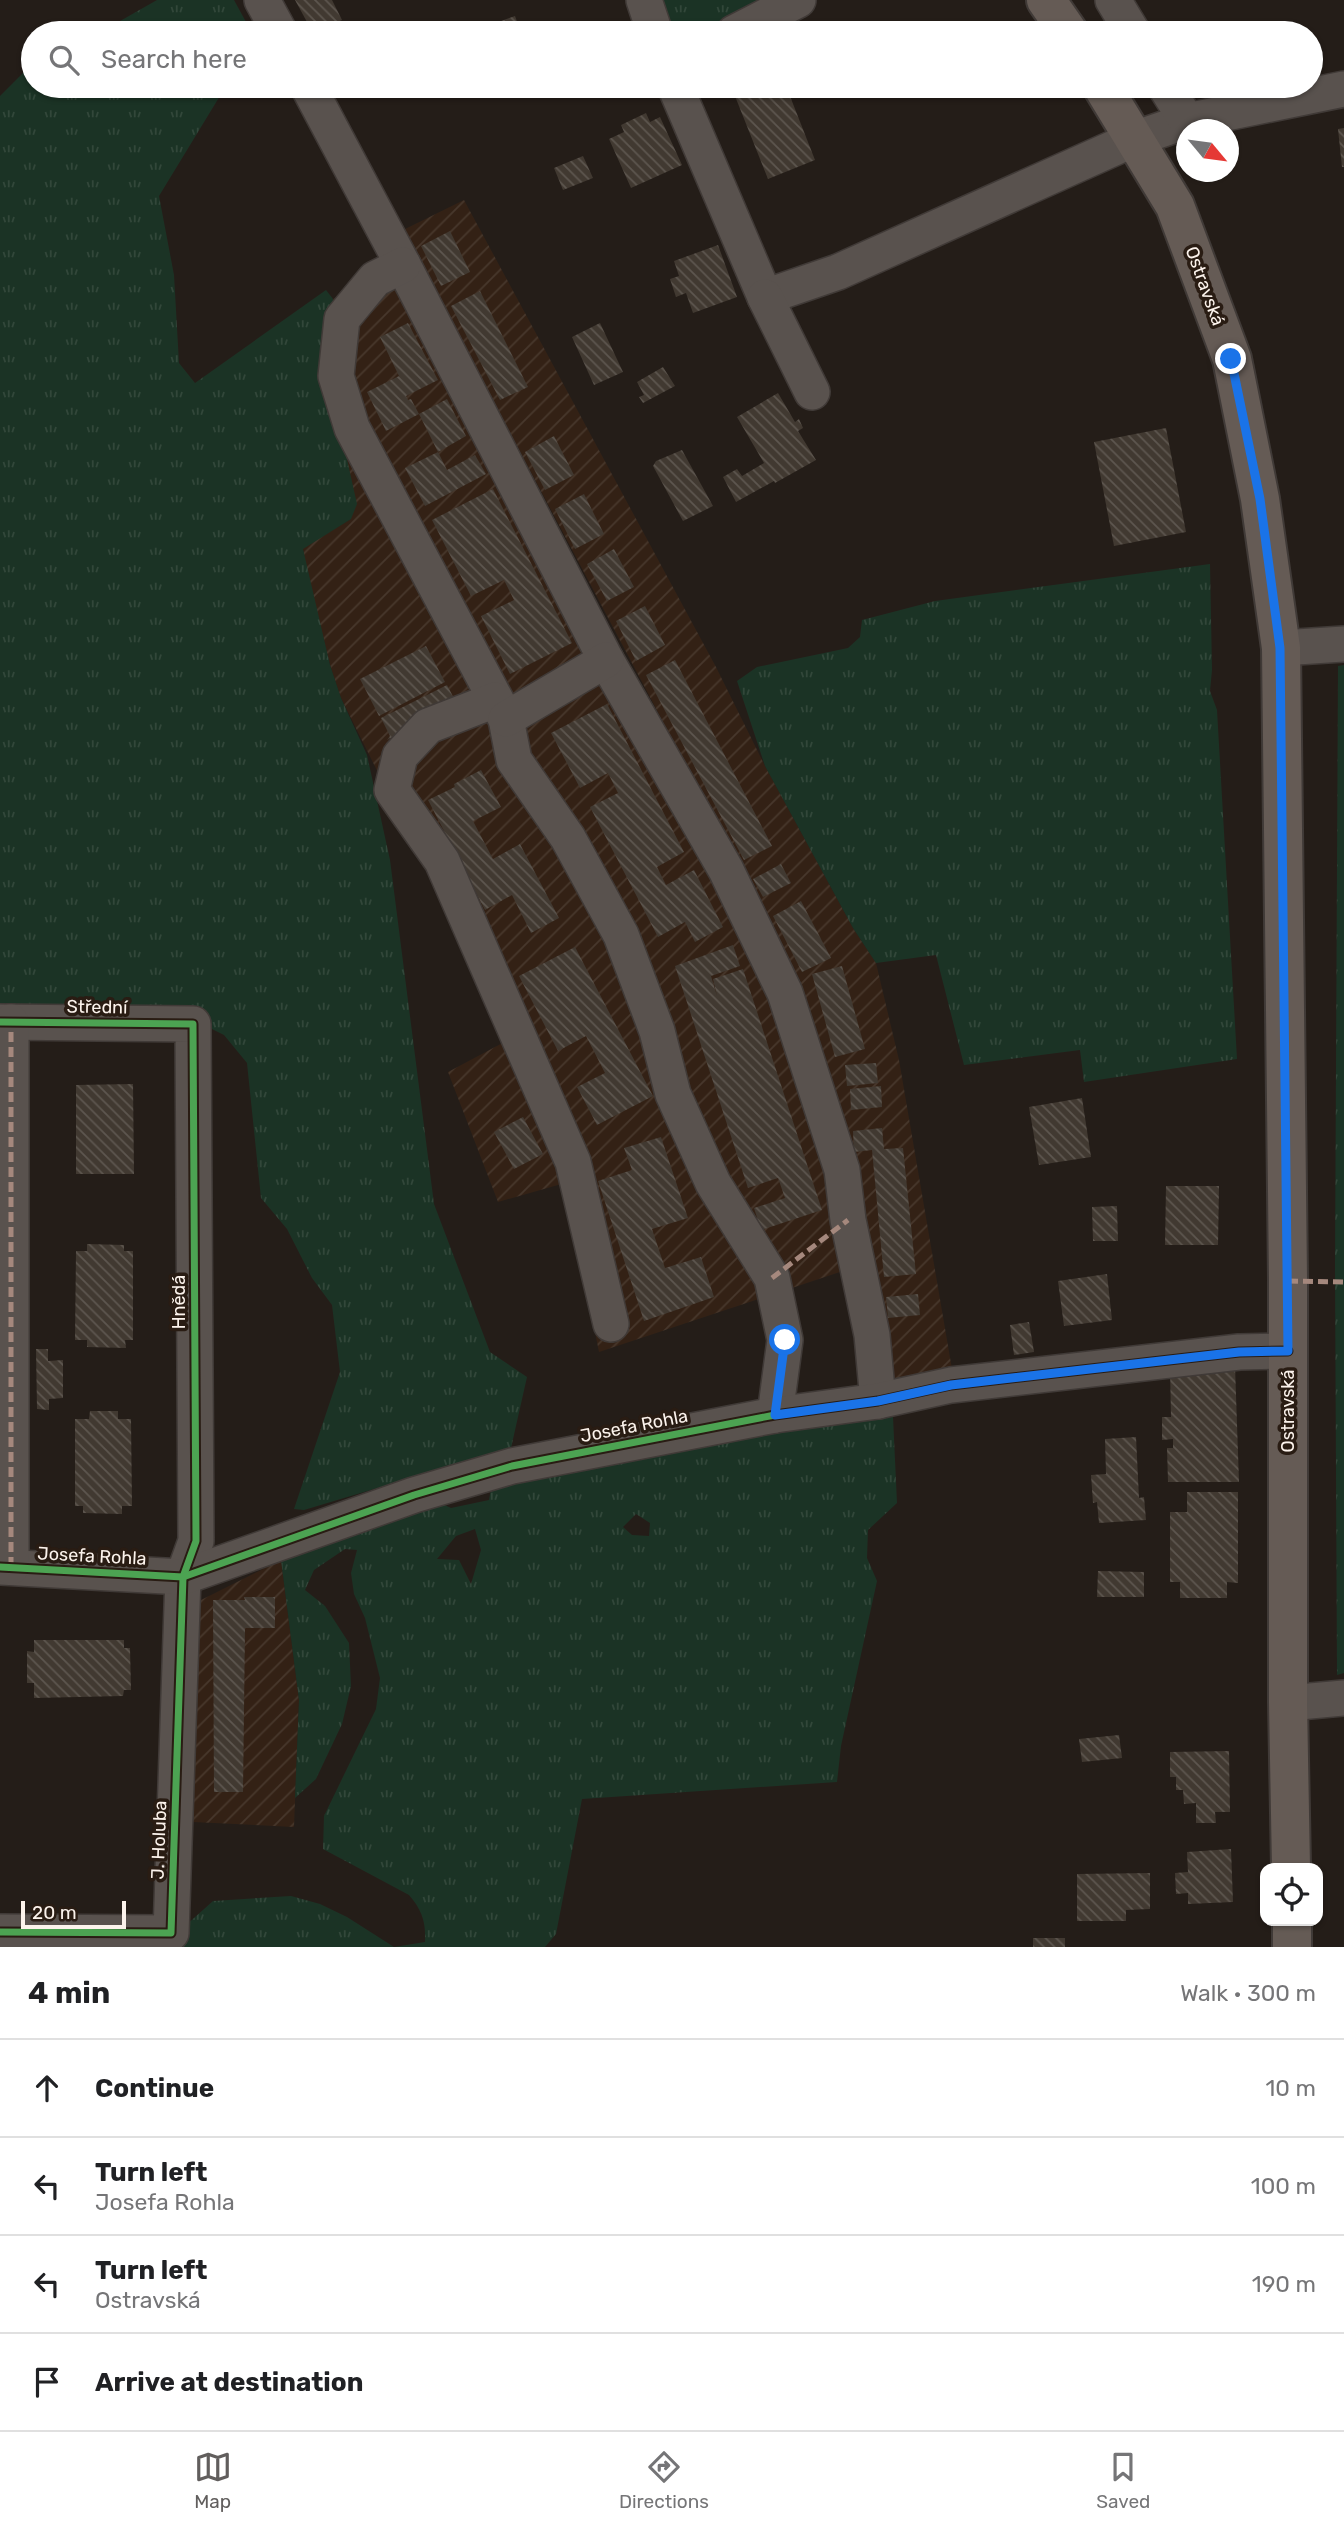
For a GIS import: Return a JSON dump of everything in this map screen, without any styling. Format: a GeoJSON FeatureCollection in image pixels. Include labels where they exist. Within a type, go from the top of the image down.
{"type":"FeatureCollection","features":[{"type":"Feature","properties":{"kind":"main road"},"geometry":{"type":"LineString","coordinates":[[1046,0],[1061,21]]}},
{"type":"Feature","properties":{"kind":"main road","name":"Ostravská"},"geometry":{"type":"LineString","coordinates":[[1108,98],[1175,206],[1231,359],[1260,499],[1280,648],[1291,1863]]}},
{"type":"Feature","properties":{"kind":"main road"},"geometry":{"type":"LineString","coordinates":[[1292,1926],[1292,1947]]}},
{"type":"Feature","properties":{"kind":"street"},"geometry":{"type":"LineString","coordinates":[[262,0],[273,21]]}},
{"type":"Feature","properties":{"kind":"street"},"geometry":{"type":"LineString","coordinates":[[644,0],[651,21]]}},
{"type":"Feature","properties":{"kind":"street"},"geometry":{"type":"LineString","coordinates":[[757,21],[798,0]]}},
{"type":"Feature","properties":{"kind":"street"},"geometry":{"type":"LineString","coordinates":[[1114,0],[1126,21]]}},
{"type":"Feature","properties":{"kind":"street"},"geometry":{"type":"LineString","coordinates":[[1323,93],[1344,89]]}},
{"type":"Feature","properties":{"kind":"street"},"geometry":{"type":"LineString","coordinates":[[314,98],[606,660],[726,870],[785,993],[842,1170],[848,1220],[872,1335],[878,1401]]}},
{"type":"Feature","properties":{"kind":"street"},"geometry":{"type":"LineString","coordinates":[[680,98],[765,297],[812,392]]}},
{"type":"Feature","properties":{"kind":"street"},"geometry":{"type":"LineString","coordinates":[[1173,98],[1186,119]]}},
{"type":"Feature","properties":{"kind":"street"},"geometry":{"type":"LineString","coordinates":[[1197,119],[1300,98]]}},
{"type":"Feature","properties":{"kind":"street"},"geometry":{"type":"LineString","coordinates":[[765,297],[838,272],[1134,139],[1176,125]]}},
{"type":"Feature","properties":{"kind":"street"},"geometry":{"type":"LineString","coordinates":[[403,265],[375,279],[342,319],[337,376],[352,428],[501,710],[514,760],[568,838],[621,935],[657,1031],[673,1094],[713,1183],[772,1278],[785,1340],[775,1415]]}},
{"type":"Feature","properties":{"kind":"street"},"geometry":{"type":"LineString","coordinates":[[1280,648],[1344,644]]}},
{"type":"Feature","properties":{"kind":"street"},"geometry":{"type":"LineString","coordinates":[[606,660],[501,710],[428,726],[400,756],[392,790],[442,861],[573,1162],[611,1324]]}},
{"type":"Feature","properties":{"kind":"street"},"geometry":{"type":"LineString","coordinates":[[5,1567],[6,1022]]}},
{"type":"Feature","properties":{"kind":"street","name":"Střední"},"geometry":{"type":"LineString","coordinates":[[6,1022],[193,1024]]}},
{"type":"Feature","properties":{"kind":"street","name":"Hnědá"},"geometry":{"type":"LineString","coordinates":[[183,1577],[196,1541],[193,1024]]}},
{"type":"Feature","properties":{"kind":"street","name":"Josefa Rohla"},"geometry":{"type":"LineString","coordinates":[[5,1567],[183,1577],[414,1495],[512,1466],[775,1415],[878,1401],[951,1385],[1239,1352],[1288,1351]]}},
{"type":"Feature","properties":{"kind":"street","name":"J. Holuba"},"geometry":{"type":"LineString","coordinates":[[0,1932],[171,1933],[183,1577]]}},
{"type":"Feature","properties":{"kind":"street"},"geometry":{"type":"LineString","coordinates":[[1288,1703],[1344,1698]]}},
{"type":"Feature","properties":{"kind":"shaded area"},"geometry":{"type":"Polygon","coordinates":[[[464,200],[716,667],[765,766],[853,928],[876,963],[899,1060],[953,1375],[890,1385],[836,1096],[800,981],[403,230],[464,200]]]}},
{"type":"Feature","properties":{"kind":"shaded area"},"geometry":{"type":"Polygon","coordinates":[[[390,266],[749,941],[783,1018],[849,1269],[599,1352],[565,1183],[498,1202],[448,1072],[510,1039],[341,698],[306,568],[303,548],[351,519],[329,379],[333,299],[390,266]]]}},
{"type":"Feature","properties":{"kind":"shaded area"},"geometry":{"type":"Polygon","coordinates":[[[281,1560],[299,1700],[294,1827],[193,1822],[199,1601],[281,1560]]]}},
{"type":"Feature","properties":{"kind":"green space"},"geometry":{"type":"Polygon","coordinates":[[[157,0],[234,0],[245,21],[120,21],[157,0]]]}},
{"type":"Feature","properties":{"kind":"green space"},"geometry":{"type":"Polygon","coordinates":[[[650,0],[781,0],[741,21],[660,19],[650,0]]]}},
{"type":"Feature","properties":{"kind":"green space"},"geometry":{"type":"Polygon","coordinates":[[[21,75],[21,98],[219,98],[159,196],[174,275],[179,363],[195,383],[326,290],[333,299],[329,379],[357,504],[351,519],[303,549],[330,665],[341,698],[367,755],[390,860],[434,1204],[490,1352],[527,1377],[511,1448],[304,1510],[294,1509],[340,1372],[332,1305],[312,1278],[287,1229],[261,1198],[247,1063],[224,1035],[202,1024],[0,1005],[0,96],[21,75]]]}},
{"type":"Feature","properties":{"kind":"green space"},"geometry":{"type":"Polygon","coordinates":[[[1210,564],[1210,691],[1217,710],[1237,1059],[1084,1082],[1080,1050],[964,1065],[936,955],[876,963],[853,928],[765,766],[737,681],[757,667],[848,648],[860,637],[862,620],[935,601],[1210,564]]]}},
{"type":"Feature","properties":{"kind":"green space"},"geometry":{"type":"Polygon","coordinates":[[[1344,665],[1344,1673],[1337,1675],[1335,1268],[1338,666],[1344,665]]]}},
{"type":"Feature","properties":{"kind":"green space"},"geometry":{"type":"Polygon","coordinates":[[[893,1417],[897,1503],[868,1530],[867,1558],[877,1581],[841,1746],[837,1782],[582,1799],[556,1934],[545,1947],[394,1947],[425,1942],[425,1928],[420,1911],[409,1895],[323,1849],[324,1816],[376,1709],[380,1678],[365,1618],[354,1594],[351,1573],[357,1550],[345,1549],[314,1570],[305,1590],[325,1606],[349,1643],[351,1686],[342,1724],[316,1779],[295,1798],[299,1700],[281,1560],[432,1499],[451,1508],[489,1500],[492,1483],[755,1431],[893,1417]],[[636,1514],[623,1527],[632,1535],[649,1536],[650,1523],[636,1514]],[[475,1529],[456,1536],[437,1559],[459,1560],[471,1584],[481,1550],[475,1529]]]}},
{"type":"Feature","properties":{"kind":"green space"},"geometry":{"type":"Polygon","coordinates":[[[291,1896],[320,1904],[347,1917],[394,1947],[0,1947],[166,1943],[213,1901],[291,1896]]]}},
{"type":"Feature","properties":{"kind":"building"},"geometry":{"type":"Polygon","coordinates":[[[295,0],[332,0],[342,20],[340,21],[306,21],[295,0]]]}},
{"type":"Feature","properties":{"kind":"building"},"geometry":{"type":"Polygon","coordinates":[[[515,16],[517,21],[501,21],[515,16]]]}},
{"type":"Feature","properties":{"kind":"building"},"geometry":{"type":"Polygon","coordinates":[[[736,98],[791,98],[815,160],[768,179],[736,98]]]}},
{"type":"Feature","properties":{"kind":"building"},"geometry":{"type":"Polygon","coordinates":[[[646,113],[650,122],[660,117],[682,165],[631,188],[609,139],[624,132],[621,125],[646,113]]]}},
{"type":"Feature","properties":{"kind":"building"},"geometry":{"type":"Polygon","coordinates":[[[1344,128],[1344,167],[1342,167],[1338,129],[1344,128]]]}},
{"type":"Feature","properties":{"kind":"building"},"geometry":{"type":"Polygon","coordinates":[[[583,156],[593,178],[563,190],[554,168],[583,156]]]}},
{"type":"Feature","properties":{"kind":"building"},"geometry":{"type":"Polygon","coordinates":[[[450,231],[470,272],[441,286],[421,246],[450,231]]]}},
{"type":"Feature","properties":{"kind":"building"},"geometry":{"type":"Polygon","coordinates":[[[718,245],[737,297],[693,313],[686,293],[676,297],[670,279],[679,276],[674,261],[718,245]]]}},
{"type":"Feature","properties":{"kind":"building"},"geometry":{"type":"Polygon","coordinates":[[[480,291],[528,387],[500,400],[451,306],[480,291]]]}},
{"type":"Feature","properties":{"kind":"building"},"geometry":{"type":"Polygon","coordinates":[[[408,323],[438,380],[406,396],[408,400],[411,399],[419,414],[386,431],[367,392],[399,376],[380,337],[408,323]]]}},
{"type":"Feature","properties":{"kind":"building"},"geometry":{"type":"Polygon","coordinates":[[[600,323],[623,372],[594,385],[572,337],[600,323]]]}},
{"type":"Feature","properties":{"kind":"building"},"geometry":{"type":"Polygon","coordinates":[[[663,367],[675,386],[643,403],[639,397],[644,395],[637,382],[663,367]]]}},
{"type":"Feature","properties":{"kind":"building"},"geometry":{"type":"Polygon","coordinates":[[[778,393],[795,422],[799,419],[803,428],[798,431],[816,460],[736,502],[723,477],[737,469],[742,476],[764,463],[737,417],[778,393]]]}},
{"type":"Feature","properties":{"kind":"building"},"geometry":{"type":"Polygon","coordinates":[[[447,399],[466,436],[438,452],[419,414],[447,399]]]}},
{"type":"Feature","properties":{"kind":"building"},"geometry":{"type":"Polygon","coordinates":[[[1166,428],[1186,532],[1114,546],[1094,442],[1166,428]]]}},
{"type":"Feature","properties":{"kind":"building"},"geometry":{"type":"Polygon","coordinates":[[[554,436],[574,475],[545,490],[525,452],[554,436]]]}},
{"type":"Feature","properties":{"kind":"building"},"geometry":{"type":"Polygon","coordinates":[[[682,450],[713,506],[683,521],[653,466],[656,461],[682,450]]]}},
{"type":"Feature","properties":{"kind":"building"},"geometry":{"type":"Polygon","coordinates":[[[438,452],[447,470],[475,455],[486,474],[425,506],[405,468],[438,452]]]}},
{"type":"Feature","properties":{"kind":"building"},"geometry":{"type":"Polygon","coordinates":[[[493,489],[572,643],[510,674],[481,616],[514,600],[504,580],[471,596],[432,520],[493,489]]]}},
{"type":"Feature","properties":{"kind":"building"},"geometry":{"type":"Polygon","coordinates":[[[584,494],[604,534],[575,549],[555,509],[584,494]]]}},
{"type":"Feature","properties":{"kind":"building"},"geometry":{"type":"Polygon","coordinates":[[[614,549],[634,587],[607,601],[587,564],[614,549]]]}},
{"type":"Feature","properties":{"kind":"building"},"geometry":{"type":"Polygon","coordinates":[[[645,606],[665,645],[636,661],[616,621],[645,606]]]}},
{"type":"Feature","properties":{"kind":"building"},"geometry":{"type":"Polygon","coordinates":[[[426,646],[445,682],[379,716],[360,679],[426,646]]]}},
{"type":"Feature","properties":{"kind":"building"},"geometry":{"type":"Polygon","coordinates":[[[675,660],[772,846],[744,860],[646,675],[675,660]]]}},
{"type":"Feature","properties":{"kind":"building"},"geometry":{"type":"Polygon","coordinates":[[[447,685],[457,704],[387,740],[390,736],[381,718],[447,685]]]}},
{"type":"Feature","properties":{"kind":"building"},"geometry":{"type":"Polygon","coordinates":[[[607,704],[684,852],[657,867],[666,885],[694,870],[723,927],[695,942],[685,922],[658,937],[590,807],[618,793],[608,773],[580,788],[551,733],[607,704]]]}},
{"type":"Feature","properties":{"kind":"building"},"geometry":{"type":"Polygon","coordinates":[[[481,770],[501,807],[473,821],[493,859],[520,844],[559,918],[531,933],[512,895],[485,910],[428,800],[481,770]]]}},
{"type":"Feature","properties":{"kind":"building"},"geometry":{"type":"Polygon","coordinates":[[[781,864],[791,883],[763,897],[753,879],[781,864]]]}},
{"type":"Feature","properties":{"kind":"building"},"geometry":{"type":"Polygon","coordinates":[[[801,901],[831,958],[802,972],[773,916],[801,901]]]}},
{"type":"Feature","properties":{"kind":"building"},"geometry":{"type":"Polygon","coordinates":[[[733,945],[740,966],[711,976],[717,996],[713,979],[743,969],[822,1210],[761,1230],[754,1208],[785,1198],[778,1178],[748,1188],[675,966],[733,945]]]}},
{"type":"Feature","properties":{"kind":"building"},"geometry":{"type":"Polygon","coordinates":[[[575,947],[653,1096],[597,1125],[577,1087],[605,1073],[586,1036],[558,1051],[519,976],[575,947]]]}},
{"type":"Feature","properties":{"kind":"building"},"geometry":{"type":"Polygon","coordinates":[[[842,966],[865,1049],[835,1057],[812,974],[842,966]]]}},
{"type":"Feature","properties":{"kind":"building"},"geometry":{"type":"Polygon","coordinates":[[[876,1063],[878,1083],[847,1086],[845,1065],[876,1063]]]}},
{"type":"Feature","properties":{"kind":"building"},"geometry":{"type":"Polygon","coordinates":[[[133,1084],[134,1174],[76,1174],[76,1085],[133,1084]]]}},
{"type":"Feature","properties":{"kind":"building"},"geometry":{"type":"Polygon","coordinates":[[[881,1086],[882,1107],[851,1110],[850,1089],[881,1086]]]}},
{"type":"Feature","properties":{"kind":"building"},"geometry":{"type":"Polygon","coordinates":[[[1082,1098],[1091,1157],[1039,1165],[1029,1107],[1082,1098]]]}},
{"type":"Feature","properties":{"kind":"building"},"geometry":{"type":"Polygon","coordinates":[[[523,1117],[543,1154],[514,1169],[494,1132],[523,1117]]]}},
{"type":"Feature","properties":{"kind":"building"},"geometry":{"type":"Polygon","coordinates":[[[882,1128],[884,1149],[903,1148],[916,1274],[884,1277],[872,1150],[854,1152],[853,1131],[882,1128]]]}},
{"type":"Feature","properties":{"kind":"building"},"geometry":{"type":"Polygon","coordinates":[[[661,1137],[688,1218],[652,1229],[665,1268],[701,1257],[714,1297],[644,1321],[598,1181],[632,1170],[624,1148],[661,1137]]]}},
{"type":"Feature","properties":{"kind":"building"},"geometry":{"type":"Polygon","coordinates":[[[1166,1186],[1219,1186],[1218,1245],[1165,1245],[1166,1186]]]}},
{"type":"Feature","properties":{"kind":"building"},"geometry":{"type":"Polygon","coordinates":[[[1117,1206],[1118,1241],[1093,1241],[1092,1207],[1117,1206]]]}},
{"type":"Feature","properties":{"kind":"building"},"geometry":{"type":"Polygon","coordinates":[[[87,1244],[124,1245],[124,1251],[133,1251],[133,1340],[125,1340],[126,1348],[87,1347],[87,1340],[75,1340],[76,1251],[87,1251],[87,1244]]]}},
{"type":"Feature","properties":{"kind":"building"},"geometry":{"type":"Polygon","coordinates":[[[1107,1274],[1112,1320],[1064,1326],[1058,1281],[1107,1274]]]}},
{"type":"Feature","properties":{"kind":"building"},"geometry":{"type":"Polygon","coordinates":[[[918,1294],[920,1315],[888,1318],[886,1297],[918,1294]]]}},
{"type":"Feature","properties":{"kind":"building"},"geometry":{"type":"Polygon","coordinates":[[[1029,1322],[1034,1352],[1014,1355],[1010,1325],[1029,1322]]]}},
{"type":"Feature","properties":{"kind":"building"},"geometry":{"type":"Polygon","coordinates":[[[36,1349],[48,1349],[48,1361],[63,1360],[63,1398],[49,1399],[49,1410],[37,1409],[36,1349]]]}},
{"type":"Feature","properties":{"kind":"building"},"geometry":{"type":"Polygon","coordinates":[[[1235,1366],[1239,1482],[1168,1482],[1167,1448],[1173,1448],[1173,1439],[1162,1440],[1162,1417],[1171,1417],[1170,1368],[1235,1366]]]}},
{"type":"Feature","properties":{"kind":"building"},"geometry":{"type":"Polygon","coordinates":[[[90,1411],[118,1411],[118,1419],[131,1419],[132,1506],[122,1506],[122,1514],[83,1513],[83,1506],[75,1506],[75,1419],[89,1419],[90,1411]]]}},
{"type":"Feature","properties":{"kind":"building"},"geometry":{"type":"Polygon","coordinates":[[[1136,1437],[1139,1498],[1144,1497],[1146,1520],[1099,1523],[1097,1502],[1093,1503],[1091,1475],[1106,1474],[1105,1439],[1136,1437]]]}},
{"type":"Feature","properties":{"kind":"building"},"geometry":{"type":"Polygon","coordinates":[[[1187,1492],[1238,1492],[1238,1583],[1227,1582],[1227,1598],[1180,1598],[1180,1582],[1170,1582],[1170,1512],[1187,1512],[1187,1492]]]}},
{"type":"Feature","properties":{"kind":"building"},"geometry":{"type":"Polygon","coordinates":[[[1098,1571],[1144,1572],[1144,1597],[1097,1597],[1098,1571]]]}},
{"type":"Feature","properties":{"kind":"building"},"geometry":{"type":"Polygon","coordinates":[[[244,1597],[275,1597],[275,1628],[245,1628],[243,1792],[214,1792],[213,1600],[245,1600],[244,1597]]]}},
{"type":"Feature","properties":{"kind":"building"},"geometry":{"type":"Polygon","coordinates":[[[34,1640],[124,1640],[124,1648],[130,1648],[131,1690],[124,1690],[123,1696],[34,1698],[34,1683],[27,1683],[27,1651],[34,1652],[34,1640]]]}},
{"type":"Feature","properties":{"kind":"building"},"geometry":{"type":"Polygon","coordinates":[[[1119,1735],[1122,1758],[1082,1762],[1079,1739],[1119,1735]]]}},
{"type":"Feature","properties":{"kind":"building"},"geometry":{"type":"Polygon","coordinates":[[[1229,1751],[1230,1812],[1215,1812],[1216,1823],[1196,1823],[1196,1803],[1184,1804],[1183,1790],[1176,1790],[1176,1777],[1170,1777],[1170,1752],[1229,1751]]]}},
{"type":"Feature","properties":{"kind":"building"},"geometry":{"type":"Polygon","coordinates":[[[1231,1849],[1233,1902],[1188,1904],[1188,1893],[1176,1894],[1175,1873],[1188,1872],[1187,1852],[1231,1849]]]}},
{"type":"Feature","properties":{"kind":"building"},"geometry":{"type":"Polygon","coordinates":[[[1150,1873],[1150,1909],[1126,1910],[1126,1921],[1077,1921],[1077,1874],[1150,1873]]]}},
{"type":"Feature","properties":{"kind":"building"},"geometry":{"type":"Polygon","coordinates":[[[1033,1938],[1065,1938],[1065,1947],[1033,1947],[1033,1938]]]}},
{"type":"Feature","properties":{"kind":"marked path"},"geometry":{"type":"LineString","coordinates":[[11,1022],[11,1567]]}},
{"type":"Feature","properties":{"kind":"marked path"},"geometry":{"type":"LineString","coordinates":[[772,1278],[848,1220]]}},
{"type":"Feature","properties":{"kind":"marked path"},"geometry":{"type":"LineString","coordinates":[[1288,1281],[1344,1282]]}},
{"type":"Feature","properties":{"kind":"cycle path"},"geometry":{"type":"LineString","coordinates":[[0,1022],[193,1024],[196,1541],[183,1577],[171,1933],[0,1932]]}},
{"type":"Feature","properties":{"kind":"cycle path"},"geometry":{"type":"LineString","coordinates":[[0,1567],[183,1577],[414,1495],[512,1466],[775,1415],[878,1401],[951,1385],[1239,1352],[1288,1351]]}},
{"type":"Feature","properties":{"kind":"route"},"geometry":{"type":"LineString","coordinates":[[785,1340],[775,1415],[878,1401],[951,1385],[1239,1352],[1288,1351],[1280,648],[1260,499],[1231,359]]}}]}
